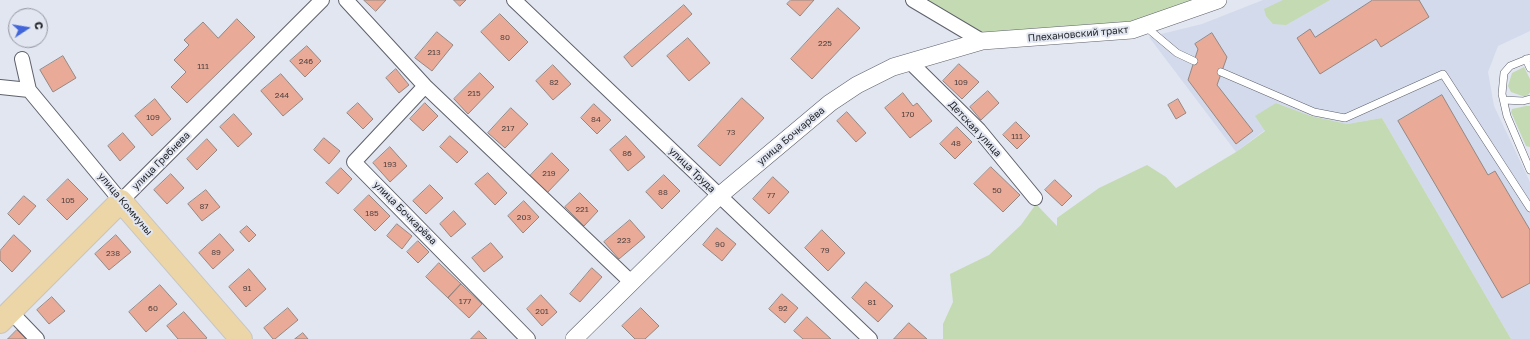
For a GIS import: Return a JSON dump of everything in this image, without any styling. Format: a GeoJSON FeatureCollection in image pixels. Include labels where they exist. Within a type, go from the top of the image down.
{"type":"FeatureCollection","features":[{"type":"Feature","properties":{"kind":"main road","name":"улица Гребнева"},"geometry":{"type":"LineString","coordinates":[[5,317],[121,201]]}},
{"type":"Feature","properties":{"kind":"main road","name":"улица Коммуны"},"geometry":{"type":"LineString","coordinates":[[121,201],[241,339]]}},
{"type":"Feature","properties":{"kind":"street","name":"улица Гребнева"},"geometry":{"type":"LineString","coordinates":[[121,201],[322,0]]}},
{"type":"Feature","properties":{"kind":"street"},"geometry":{"type":"LineString","coordinates":[[346,0],[425,86],[631,282]]}},
{"type":"Feature","properties":{"kind":"street","name":"улица Труда"},"geometry":{"type":"LineString","coordinates":[[514,0],[870,339]]}},
{"type":"Feature","properties":{"kind":"street"},"geometry":{"type":"LineString","coordinates":[[913,0],[982,41]]}},
{"type":"Feature","properties":{"kind":"street","name":"Плехановский тракт"},"geometry":{"type":"LineString","coordinates":[[982,41],[1132,30],[1218,0]]}},
{"type":"Feature","properties":{"kind":"street","name":"улица Бочкарёва"},"geometry":{"type":"LineString","coordinates":[[574,339],[719,196],[830,103],[857,85],[893,67],[911,63],[982,41]]}},
{"type":"Feature","properties":{"kind":"street"},"geometry":{"type":"LineString","coordinates":[[0,88],[29,90],[22,59]]}},
{"type":"Feature","properties":{"kind":"street","name":"Детская улица"},"geometry":{"type":"LineString","coordinates":[[911,63],[979,130],[1035,198]]}},
{"type":"Feature","properties":{"kind":"street","name":"улица Бочкарёва"},"geometry":{"type":"LineString","coordinates":[[425,86],[354,162],[528,339]]}},
{"type":"Feature","properties":{"kind":"street","name":"улица Коммуны"},"geometry":{"type":"LineString","coordinates":[[29,90],[121,201]]}},
{"type":"Feature","properties":{"kind":"street"},"geometry":{"type":"LineString","coordinates":[[5,317],[37,339]]}},
{"type":"Feature","properties":{"kind":"lane"},"geometry":{"type":"LineString","coordinates":[[1145,25],[1177,53],[1194,61]]}},
{"type":"Feature","properties":{"kind":"lane"},"geometry":{"type":"LineString","coordinates":[[1530,68],[1528,58],[1510,66],[1504,73],[1502,94],[1507,116],[1527,156],[1530,170]]}},
{"type":"Feature","properties":{"kind":"lane"},"geometry":{"type":"LineString","coordinates":[[1221,72],[1314,112],[1345,118],[1443,74],[1530,208]]}},
{"type":"Feature","properties":{"kind":"lane"},"geometry":{"type":"LineString","coordinates":[[1504,100],[1524,101],[1530,99]]}},
{"type":"Feature","properties":{"kind":"shaded area"},"geometry":{"type":"Polygon","coordinates":[[[1263,0],[1530,0],[1530,31],[1498,46],[1488,72],[1494,106],[1530,182],[1530,339],[1511,339],[1382,118],[1347,124],[1311,116],[1276,103],[1265,130],[1236,152],[1149,37],[1202,24],[1263,0]]]}},
{"type":"Feature","properties":{"kind":"green space"},"geometry":{"type":"Polygon","coordinates":[[[922,0],[1203,0],[1139,22],[980,35],[922,0]]]}},
{"type":"Feature","properties":{"kind":"green space"},"geometry":{"type":"Polygon","coordinates":[[[1283,0],[1330,0],[1286,25],[1273,24],[1266,16],[1264,9],[1283,0]]]}},
{"type":"Feature","properties":{"kind":"green space"},"geometry":{"type":"Polygon","coordinates":[[[1524,67],[1530,79],[1530,93],[1525,97],[1511,92],[1508,86],[1512,73],[1524,67]]]}},
{"type":"Feature","properties":{"kind":"green space"},"geometry":{"type":"Polygon","coordinates":[[[1276,103],[1311,116],[1347,124],[1382,118],[1511,339],[943,339],[943,324],[953,302],[950,274],[989,255],[1021,225],[1036,204],[1057,226],[1057,218],[1099,188],[1147,165],[1166,177],[1176,188],[1236,152],[1265,131],[1255,116],[1276,103]]]}},
{"type":"Feature","properties":{"kind":"green space"},"geometry":{"type":"Polygon","coordinates":[[[1530,106],[1530,147],[1526,146],[1511,112],[1512,109],[1530,106]]]}},
{"type":"Feature","properties":{"kind":"building"},"geometry":{"type":"Polygon","coordinates":[[[364,0],[386,0],[376,11],[364,0]]]}},
{"type":"Feature","properties":{"kind":"building"},"geometry":{"type":"Polygon","coordinates":[[[454,0],[466,0],[460,6],[454,0]]]}},
{"type":"Feature","properties":{"kind":"building"},"geometry":{"type":"Polygon","coordinates":[[[791,0],[814,0],[800,16],[787,4],[791,0]]]}},
{"type":"Feature","properties":{"kind":"building"},"geometry":{"type":"Polygon","coordinates":[[[1373,0],[1419,0],[1429,17],[1381,47],[1376,39],[1320,74],[1297,38],[1310,29],[1315,37],[1373,0]]]}},
{"type":"Feature","properties":{"kind":"building"},"geometry":{"type":"Polygon","coordinates":[[[684,5],[692,14],[632,67],[624,57],[684,5]]]}},
{"type":"Feature","properties":{"kind":"building"},"geometry":{"type":"Polygon","coordinates":[[[838,8],[860,28],[812,79],[791,59],[838,8]]]}},
{"type":"Feature","properties":{"kind":"building"},"geometry":{"type":"Polygon","coordinates":[[[500,14],[528,42],[509,61],[481,32],[500,14]]]}},
{"type":"Feature","properties":{"kind":"building"},"geometry":{"type":"Polygon","coordinates":[[[237,19],[255,37],[187,103],[171,87],[186,72],[174,60],[189,45],[184,40],[203,22],[218,38],[237,19]]]}},
{"type":"Feature","properties":{"kind":"building"},"geometry":{"type":"Polygon","coordinates":[[[437,32],[453,45],[432,71],[415,58],[437,32]]]}},
{"type":"Feature","properties":{"kind":"building"},"geometry":{"type":"Polygon","coordinates":[[[1212,33],[1227,57],[1217,85],[1253,131],[1236,144],[1188,80],[1198,49],[1195,44],[1212,33]]]}},
{"type":"Feature","properties":{"kind":"building"},"geometry":{"type":"Polygon","coordinates":[[[688,38],[710,63],[689,81],[667,56],[688,38]]]}},
{"type":"Feature","properties":{"kind":"building"},"geometry":{"type":"Polygon","coordinates":[[[307,46],[321,61],[305,77],[290,61],[307,46]]]}},
{"type":"Feature","properties":{"kind":"building"},"geometry":{"type":"Polygon","coordinates":[[[63,56],[76,78],[53,92],[40,70],[63,56]]]}},
{"type":"Feature","properties":{"kind":"building"},"geometry":{"type":"Polygon","coordinates":[[[959,64],[979,82],[962,99],[943,81],[959,64]]]}},
{"type":"Feature","properties":{"kind":"building"},"geometry":{"type":"Polygon","coordinates":[[[553,65],[571,84],[553,100],[536,81],[553,65]]]}},
{"type":"Feature","properties":{"kind":"building"},"geometry":{"type":"Polygon","coordinates":[[[396,69],[409,85],[399,93],[386,78],[396,69]]]}},
{"type":"Feature","properties":{"kind":"building"},"geometry":{"type":"Polygon","coordinates":[[[480,73],[494,87],[468,114],[454,99],[480,73]]]}},
{"type":"Feature","properties":{"kind":"building"},"geometry":{"type":"Polygon","coordinates":[[[281,74],[303,99],[283,116],[261,91],[281,74]]]}},
{"type":"Feature","properties":{"kind":"building"},"geometry":{"type":"Polygon","coordinates":[[[988,91],[999,103],[981,120],[970,107],[988,91]]]}},
{"type":"Feature","properties":{"kind":"building"},"geometry":{"type":"Polygon","coordinates":[[[903,93],[913,106],[917,103],[932,121],[910,138],[885,108],[903,93]]]}},
{"type":"Feature","properties":{"kind":"building"},"geometry":{"type":"Polygon","coordinates":[[[1442,95],[1488,175],[1495,171],[1530,230],[1530,283],[1502,298],[1398,121],[1442,95]]]}},
{"type":"Feature","properties":{"kind":"building"},"geometry":{"type":"Polygon","coordinates":[[[742,98],[764,118],[720,166],[698,146],[742,98]]]}},
{"type":"Feature","properties":{"kind":"building"},"geometry":{"type":"Polygon","coordinates":[[[155,99],[171,119],[152,136],[135,116],[155,99]]]}},
{"type":"Feature","properties":{"kind":"building"},"geometry":{"type":"Polygon","coordinates":[[[1178,99],[1186,113],[1176,119],[1168,105],[1178,99]]]}},
{"type":"Feature","properties":{"kind":"building"},"geometry":{"type":"Polygon","coordinates":[[[358,103],[373,119],[363,129],[347,113],[358,103]]]}},
{"type":"Feature","properties":{"kind":"building"},"geometry":{"type":"Polygon","coordinates":[[[425,103],[438,116],[423,131],[410,119],[425,103]]]}},
{"type":"Feature","properties":{"kind":"building"},"geometry":{"type":"Polygon","coordinates":[[[594,104],[611,120],[597,134],[581,118],[594,104]]]}},
{"type":"Feature","properties":{"kind":"building"},"geometry":{"type":"Polygon","coordinates":[[[511,108],[528,124],[505,148],[488,133],[511,108]]]}},
{"type":"Feature","properties":{"kind":"building"},"geometry":{"type":"Polygon","coordinates":[[[847,112],[866,133],[856,142],[837,121],[847,112]]]}},
{"type":"Feature","properties":{"kind":"building"},"geometry":{"type":"Polygon","coordinates":[[[234,114],[252,134],[238,147],[220,127],[234,114]]]}},
{"type":"Feature","properties":{"kind":"building"},"geometry":{"type":"Polygon","coordinates":[[[1016,122],[1030,136],[1017,149],[1003,135],[1016,122]]]}},
{"type":"Feature","properties":{"kind":"building"},"geometry":{"type":"Polygon","coordinates":[[[957,127],[972,142],[955,159],[940,144],[957,127]]]}},
{"type":"Feature","properties":{"kind":"building"},"geometry":{"type":"Polygon","coordinates":[[[123,133],[135,147],[120,161],[108,146],[123,133]]]}},
{"type":"Feature","properties":{"kind":"building"},"geometry":{"type":"Polygon","coordinates":[[[450,136],[468,152],[457,163],[440,147],[450,136]]]}},
{"type":"Feature","properties":{"kind":"building"},"geometry":{"type":"Polygon","coordinates":[[[626,136],[645,157],[628,171],[610,150],[626,136]]]}},
{"type":"Feature","properties":{"kind":"building"},"geometry":{"type":"Polygon","coordinates":[[[324,138],[340,151],[329,164],[314,150],[324,138]]]}},
{"type":"Feature","properties":{"kind":"building"},"geometry":{"type":"Polygon","coordinates":[[[207,139],[217,150],[197,170],[187,159],[207,139]]]}},
{"type":"Feature","properties":{"kind":"building"},"geometry":{"type":"Polygon","coordinates":[[[390,147],[407,166],[390,182],[373,163],[390,147]]]}},
{"type":"Feature","properties":{"kind":"building"},"geometry":{"type":"Polygon","coordinates":[[[552,153],[569,170],[546,194],[529,177],[552,153]]]}},
{"type":"Feature","properties":{"kind":"building"},"geometry":{"type":"Polygon","coordinates":[[[991,167],[1020,195],[1003,212],[974,184],[991,167]]]}},
{"type":"Feature","properties":{"kind":"building"},"geometry":{"type":"Polygon","coordinates":[[[341,168],[352,179],[338,194],[326,183],[341,168]]]}},
{"type":"Feature","properties":{"kind":"building"},"geometry":{"type":"Polygon","coordinates":[[[488,173],[507,193],[495,205],[475,184],[488,173]]]}},
{"type":"Feature","properties":{"kind":"building"},"geometry":{"type":"Polygon","coordinates":[[[171,174],[184,188],[167,204],[154,190],[171,174]]]}},
{"type":"Feature","properties":{"kind":"building"},"geometry":{"type":"Polygon","coordinates":[[[664,175],[680,191],[662,209],[646,192],[664,175]]]}},
{"type":"Feature","properties":{"kind":"building"},"geometry":{"type":"Polygon","coordinates":[[[773,177],[789,192],[769,214],[753,199],[773,177]]]}},
{"type":"Feature","properties":{"kind":"building"},"geometry":{"type":"Polygon","coordinates":[[[68,179],[88,199],[67,220],[47,200],[68,179]]]}},
{"type":"Feature","properties":{"kind":"building"},"geometry":{"type":"Polygon","coordinates":[[[1055,180],[1072,196],[1062,206],[1045,190],[1055,180]]]}},
{"type":"Feature","properties":{"kind":"building"},"geometry":{"type":"Polygon","coordinates":[[[430,185],[443,198],[426,214],[413,201],[430,185]]]}},
{"type":"Feature","properties":{"kind":"building"},"geometry":{"type":"Polygon","coordinates":[[[206,190],[220,207],[202,221],[188,204],[206,190]]]}},
{"type":"Feature","properties":{"kind":"building"},"geometry":{"type":"Polygon","coordinates":[[[580,193],[598,211],[584,226],[565,207],[580,193]]]}},
{"type":"Feature","properties":{"kind":"building"},"geometry":{"type":"Polygon","coordinates":[[[369,195],[390,216],[375,231],[354,210],[369,195]]]}},
{"type":"Feature","properties":{"kind":"building"},"geometry":{"type":"Polygon","coordinates":[[[24,196],[36,206],[19,225],[8,214],[24,196]]]}},
{"type":"Feature","properties":{"kind":"building"},"geometry":{"type":"Polygon","coordinates":[[[524,201],[539,217],[523,233],[508,216],[524,201]]]}},
{"type":"Feature","properties":{"kind":"building"},"geometry":{"type":"Polygon","coordinates":[[[454,211],[466,224],[451,237],[440,224],[454,211]]]}},
{"type":"Feature","properties":{"kind":"building"},"geometry":{"type":"Polygon","coordinates":[[[630,220],[645,237],[619,259],[604,242],[630,220]]]}},
{"type":"Feature","properties":{"kind":"building"},"geometry":{"type":"Polygon","coordinates":[[[397,224],[412,236],[402,249],[387,236],[397,224]]]}},
{"type":"Feature","properties":{"kind":"building"},"geometry":{"type":"Polygon","coordinates":[[[247,226],[256,235],[249,242],[240,232],[247,226]]]}},
{"type":"Feature","properties":{"kind":"building"},"geometry":{"type":"Polygon","coordinates":[[[717,228],[736,244],[722,261],[703,245],[717,228]]]}},
{"type":"Feature","properties":{"kind":"building"},"geometry":{"type":"Polygon","coordinates":[[[822,230],[845,253],[828,271],[805,248],[822,230]]]}},
{"type":"Feature","properties":{"kind":"building"},"geometry":{"type":"Polygon","coordinates":[[[220,234],[234,250],[213,269],[199,253],[220,234]]]}},
{"type":"Feature","properties":{"kind":"building"},"geometry":{"type":"Polygon","coordinates":[[[14,235],[31,251],[12,272],[0,260],[0,251],[14,235]]]}},
{"type":"Feature","properties":{"kind":"building"},"geometry":{"type":"Polygon","coordinates":[[[116,235],[131,252],[109,270],[95,254],[116,235]]]}},
{"type":"Feature","properties":{"kind":"building"},"geometry":{"type":"Polygon","coordinates":[[[418,241],[429,252],[418,263],[407,252],[418,241]]]}},
{"type":"Feature","properties":{"kind":"building"},"geometry":{"type":"Polygon","coordinates":[[[491,243],[503,257],[484,272],[472,258],[491,243]]]}},
{"type":"Feature","properties":{"kind":"building"},"geometry":{"type":"Polygon","coordinates":[[[439,263],[461,284],[448,298],[426,277],[439,263]]]}},
{"type":"Feature","properties":{"kind":"building"},"geometry":{"type":"Polygon","coordinates":[[[592,268],[602,277],[580,302],[570,294],[592,268]]]}},
{"type":"Feature","properties":{"kind":"building"},"geometry":{"type":"Polygon","coordinates":[[[249,269],[266,289],[246,307],[229,287],[249,269]]]}},
{"type":"Feature","properties":{"kind":"building"},"geometry":{"type":"Polygon","coordinates":[[[866,282],[893,306],[878,322],[852,298],[866,282]]]}},
{"type":"Feature","properties":{"kind":"building"},"geometry":{"type":"Polygon","coordinates":[[[461,284],[482,304],[469,318],[448,298],[461,284]]]}},
{"type":"Feature","properties":{"kind":"building"},"geometry":{"type":"Polygon","coordinates":[[[160,285],[177,304],[146,332],[129,312],[160,285]]]}},
{"type":"Feature","properties":{"kind":"building"},"geometry":{"type":"Polygon","coordinates":[[[782,294],[798,308],[785,323],[769,309],[782,294]]]}},
{"type":"Feature","properties":{"kind":"building"},"geometry":{"type":"Polygon","coordinates":[[[541,295],[557,312],[542,326],[527,309],[541,295]]]}},
{"type":"Feature","properties":{"kind":"building"},"geometry":{"type":"Polygon","coordinates":[[[52,297],[65,311],[49,324],[37,310],[52,297]]]}},
{"type":"Feature","properties":{"kind":"building"},"geometry":{"type":"Polygon","coordinates":[[[288,308],[298,320],[275,339],[273,339],[264,328],[288,308]]]}},
{"type":"Feature","properties":{"kind":"building"},"geometry":{"type":"Polygon","coordinates":[[[641,308],[659,326],[645,339],[635,339],[622,326],[641,308]]]}},
{"type":"Feature","properties":{"kind":"building"},"geometry":{"type":"Polygon","coordinates":[[[184,312],[207,338],[178,339],[167,326],[184,312]]]}},
{"type":"Feature","properties":{"kind":"building"},"geometry":{"type":"Polygon","coordinates":[[[807,317],[831,339],[803,339],[794,331],[807,317]]]}},
{"type":"Feature","properties":{"kind":"building"},"geometry":{"type":"Polygon","coordinates":[[[909,323],[927,339],[894,339],[909,323]]]}},
{"type":"Feature","properties":{"kind":"building"},"geometry":{"type":"Polygon","coordinates":[[[17,330],[26,339],[8,339],[17,330]]]}},
{"type":"Feature","properties":{"kind":"building"},"geometry":{"type":"Polygon","coordinates":[[[479,331],[487,339],[471,339],[479,331]]]}},
{"type":"Feature","properties":{"kind":"building"},"geometry":{"type":"Polygon","coordinates":[[[303,333],[308,339],[295,339],[303,333]]]}}]}
